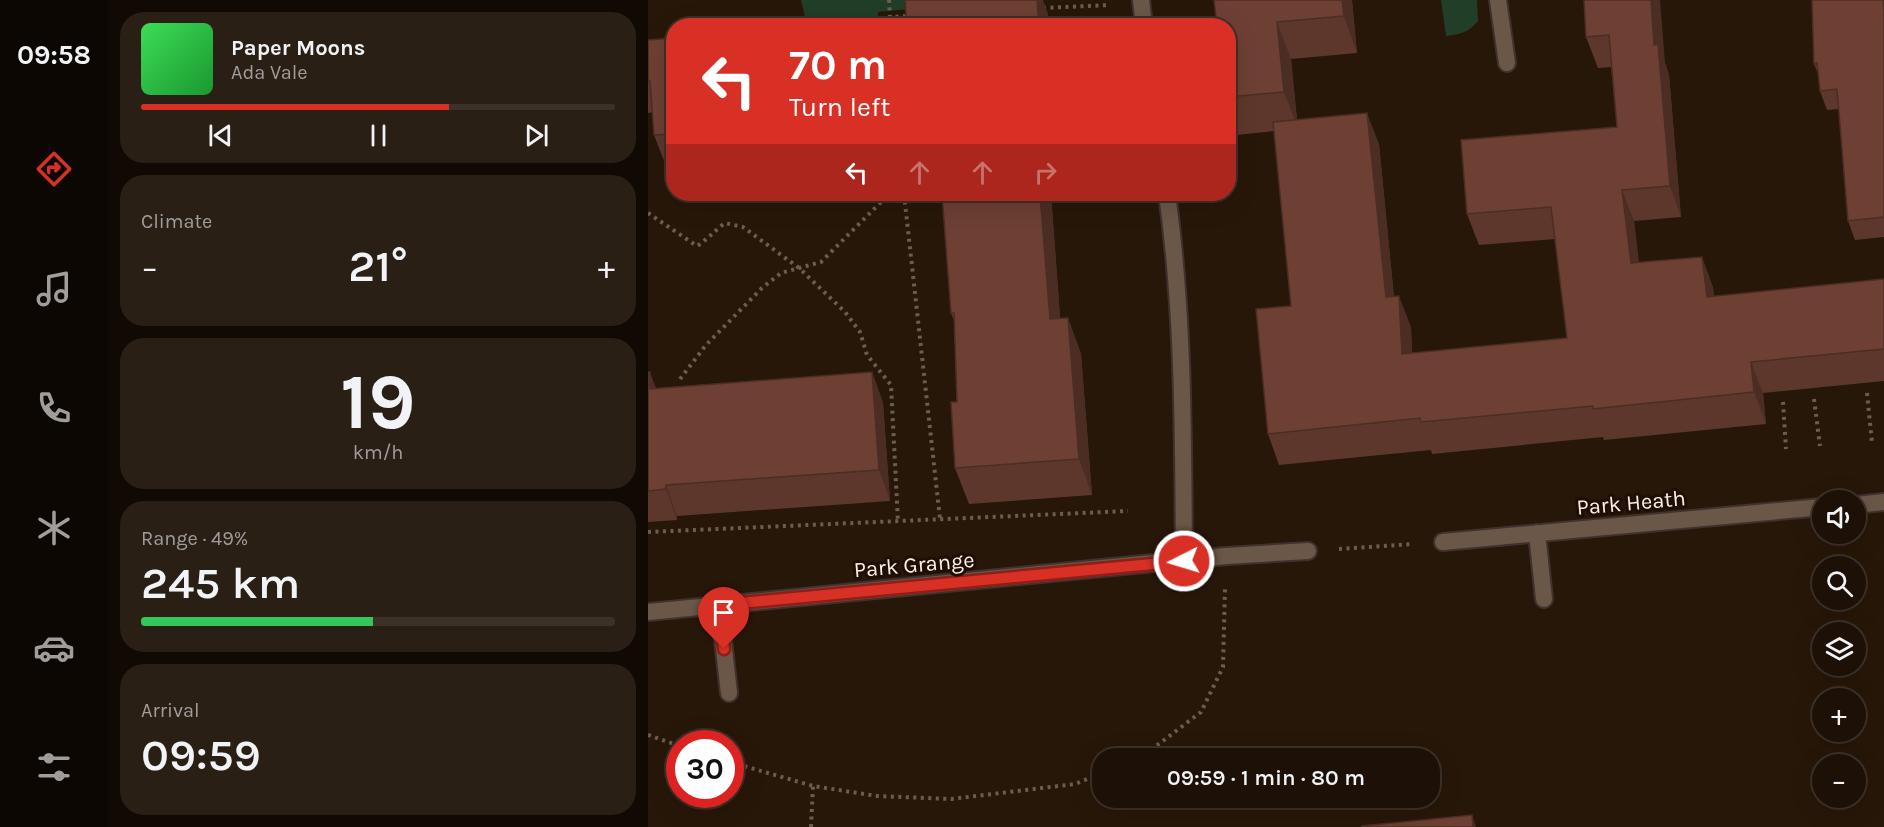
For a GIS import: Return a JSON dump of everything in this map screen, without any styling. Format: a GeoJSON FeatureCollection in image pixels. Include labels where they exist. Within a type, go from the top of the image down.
{"type":"FeatureCollection","features":[{"type":"Feature","properties":{"kind":"street"},"geometry":{"type":"LineString","coordinates":[[1498,0],[1507,63]]}},
{"type":"Feature","properties":{"kind":"street"},"geometry":{"type":"LineString","coordinates":[[1141,1],[1143,18]]}},
{"type":"Feature","properties":{"kind":"street"},"geometry":{"type":"LineString","coordinates":[[1168,201],[1174,243],[1182,393],[1184,561]]}},
{"type":"Feature","properties":{"kind":"street"},"geometry":{"type":"LineString","coordinates":[[1866,503],[1884,502]]}},
{"type":"Feature","properties":{"kind":"street","name":"Park Heath"},"geometry":{"type":"LineString","coordinates":[[1443,542],[1812,508]]}},
{"type":"Feature","properties":{"kind":"street"},"geometry":{"type":"LineString","coordinates":[[1537,533],[1544,599]]}},
{"type":"Feature","properties":{"kind":"street","name":"Park Grange"},"geometry":{"type":"LineString","coordinates":[[648,612],[1227,556],[1308,551]]}},
{"type":"Feature","properties":{"kind":"street"},"geometry":{"type":"LineString","coordinates":[[719,605],[729,693]]}},
{"type":"Feature","properties":{"kind":"path"},"geometry":{"type":"LineString","coordinates":[[889,0],[890,17],[913,16]]}},
{"type":"Feature","properties":{"kind":"path"},"geometry":{"type":"LineString","coordinates":[[1038,9],[1141,1]]}},
{"type":"Feature","properties":{"kind":"path"},"geometry":{"type":"LineString","coordinates":[[680,379],[706,345],[762,288],[781,273],[821,262],[882,201]]}},
{"type":"Feature","properties":{"kind":"path"},"geometry":{"type":"LineString","coordinates":[[905,201],[940,519]]}},
{"type":"Feature","properties":{"kind":"path"},"geometry":{"type":"LineString","coordinates":[[648,213],[698,246],[725,223],[743,227],[799,268],[845,312],[860,332],[867,355],[891,384],[898,522]]}},
{"type":"Feature","properties":{"kind":"path"},"geometry":{"type":"LineString","coordinates":[[1867,393],[1872,443]]}},
{"type":"Feature","properties":{"kind":"path"},"geometry":{"type":"LineString","coordinates":[[1814,399],[1820,446]]}},
{"type":"Feature","properties":{"kind":"path"},"geometry":{"type":"LineString","coordinates":[[1783,402],[1786,449]]}},
{"type":"Feature","properties":{"kind":"path"},"geometry":{"type":"LineString","coordinates":[[648,532],[1128,511]]}},
{"type":"Feature","properties":{"kind":"path"},"geometry":{"type":"LineString","coordinates":[[1308,551],[1443,542]]}},
{"type":"Feature","properties":{"kind":"path"},"geometry":{"type":"LineString","coordinates":[[1154,748],[1201,712],[1222,667],[1227,556]]}},
{"type":"Feature","properties":{"kind":"path"},"geometry":{"type":"LineString","coordinates":[[648,735],[666,741]]}},
{"type":"Feature","properties":{"kind":"path"},"geometry":{"type":"LineString","coordinates":[[744,766],[813,786],[877,796],[951,799],[1075,784],[1092,777]]}},
{"type":"Feature","properties":{"kind":"path"},"geometry":{"type":"LineString","coordinates":[[811,827],[813,786]]}},
{"type":"Feature","properties":{"kind":"green space"},"geometry":{"type":"Polygon","coordinates":[[[801,0],[1002,0],[878,12],[878,18],[805,18],[801,0]]]}},
{"type":"Feature","properties":{"kind":"green space"},"geometry":{"type":"Polygon","coordinates":[[[1441,0],[1477,0],[1478,21],[1464,32],[1446,36],[1441,0]]]}},
{"type":"Feature","properties":{"kind":"building"},"geometry":{"type":"Polygon","coordinates":[[[905,0],[1037,0],[1038,18],[906,18],[905,0]]]}},
{"type":"Feature","properties":{"kind":"building"},"geometry":{"type":"Polygon","coordinates":[[[1214,0],[1342,0],[1344,16],[1277,22],[1284,92],[1236,96],[1236,18],[1216,18],[1214,0]]]}},
{"type":"Feature","properties":{"kind":"building"},"geometry":{"type":"Polygon","coordinates":[[[1584,0],[1651,0],[1654,45],[1658,44],[1670,186],[1622,190],[1631,263],[1702,257],[1707,297],[1884,279],[1884,349],[1751,362],[1754,392],[1593,409],[1593,406],[1421,422],[1420,418],[1268,434],[1256,309],[1291,306],[1273,122],[1367,113],[1386,297],[1399,296],[1402,354],[1567,338],[1551,207],[1467,214],[1461,140],[1617,127],[1609,35],[1586,37],[1584,0]]]}},
{"type":"Feature","properties":{"kind":"building"},"geometry":{"type":"Polygon","coordinates":[[[1812,0],[1883,0],[1884,217],[1848,221],[1837,89],[1820,91],[1817,63],[1814,64],[1812,0]]]}},
{"type":"Feature","properties":{"kind":"building"},"geometry":{"type":"Polygon","coordinates":[[[666,39],[666,134],[654,135],[650,81],[648,81],[648,40],[666,39]]]}},
{"type":"Feature","properties":{"kind":"building"},"geometry":{"type":"Polygon","coordinates":[[[943,201],[1041,201],[1050,319],[1068,318],[1079,459],[955,468],[951,402],[957,402],[954,313],[951,313],[943,201]]]}},
{"type":"Feature","properties":{"kind":"building"},"geometry":{"type":"Polygon","coordinates":[[[648,372],[650,372],[650,389],[872,372],[879,470],[666,485],[666,489],[648,491],[648,372]]]}},
{"type":"Feature","properties":{"kind":"building"},"geometry":{"type":"Polygon","coordinates":[[[1472,815],[1473,827],[1362,827],[1362,826],[1472,815]]]}},
{"type":"Feature","properties":{"kind":"route"},"geometry":{"type":"LineString","coordinates":[[724,649],[719,605],[1184,561]]}}]}
